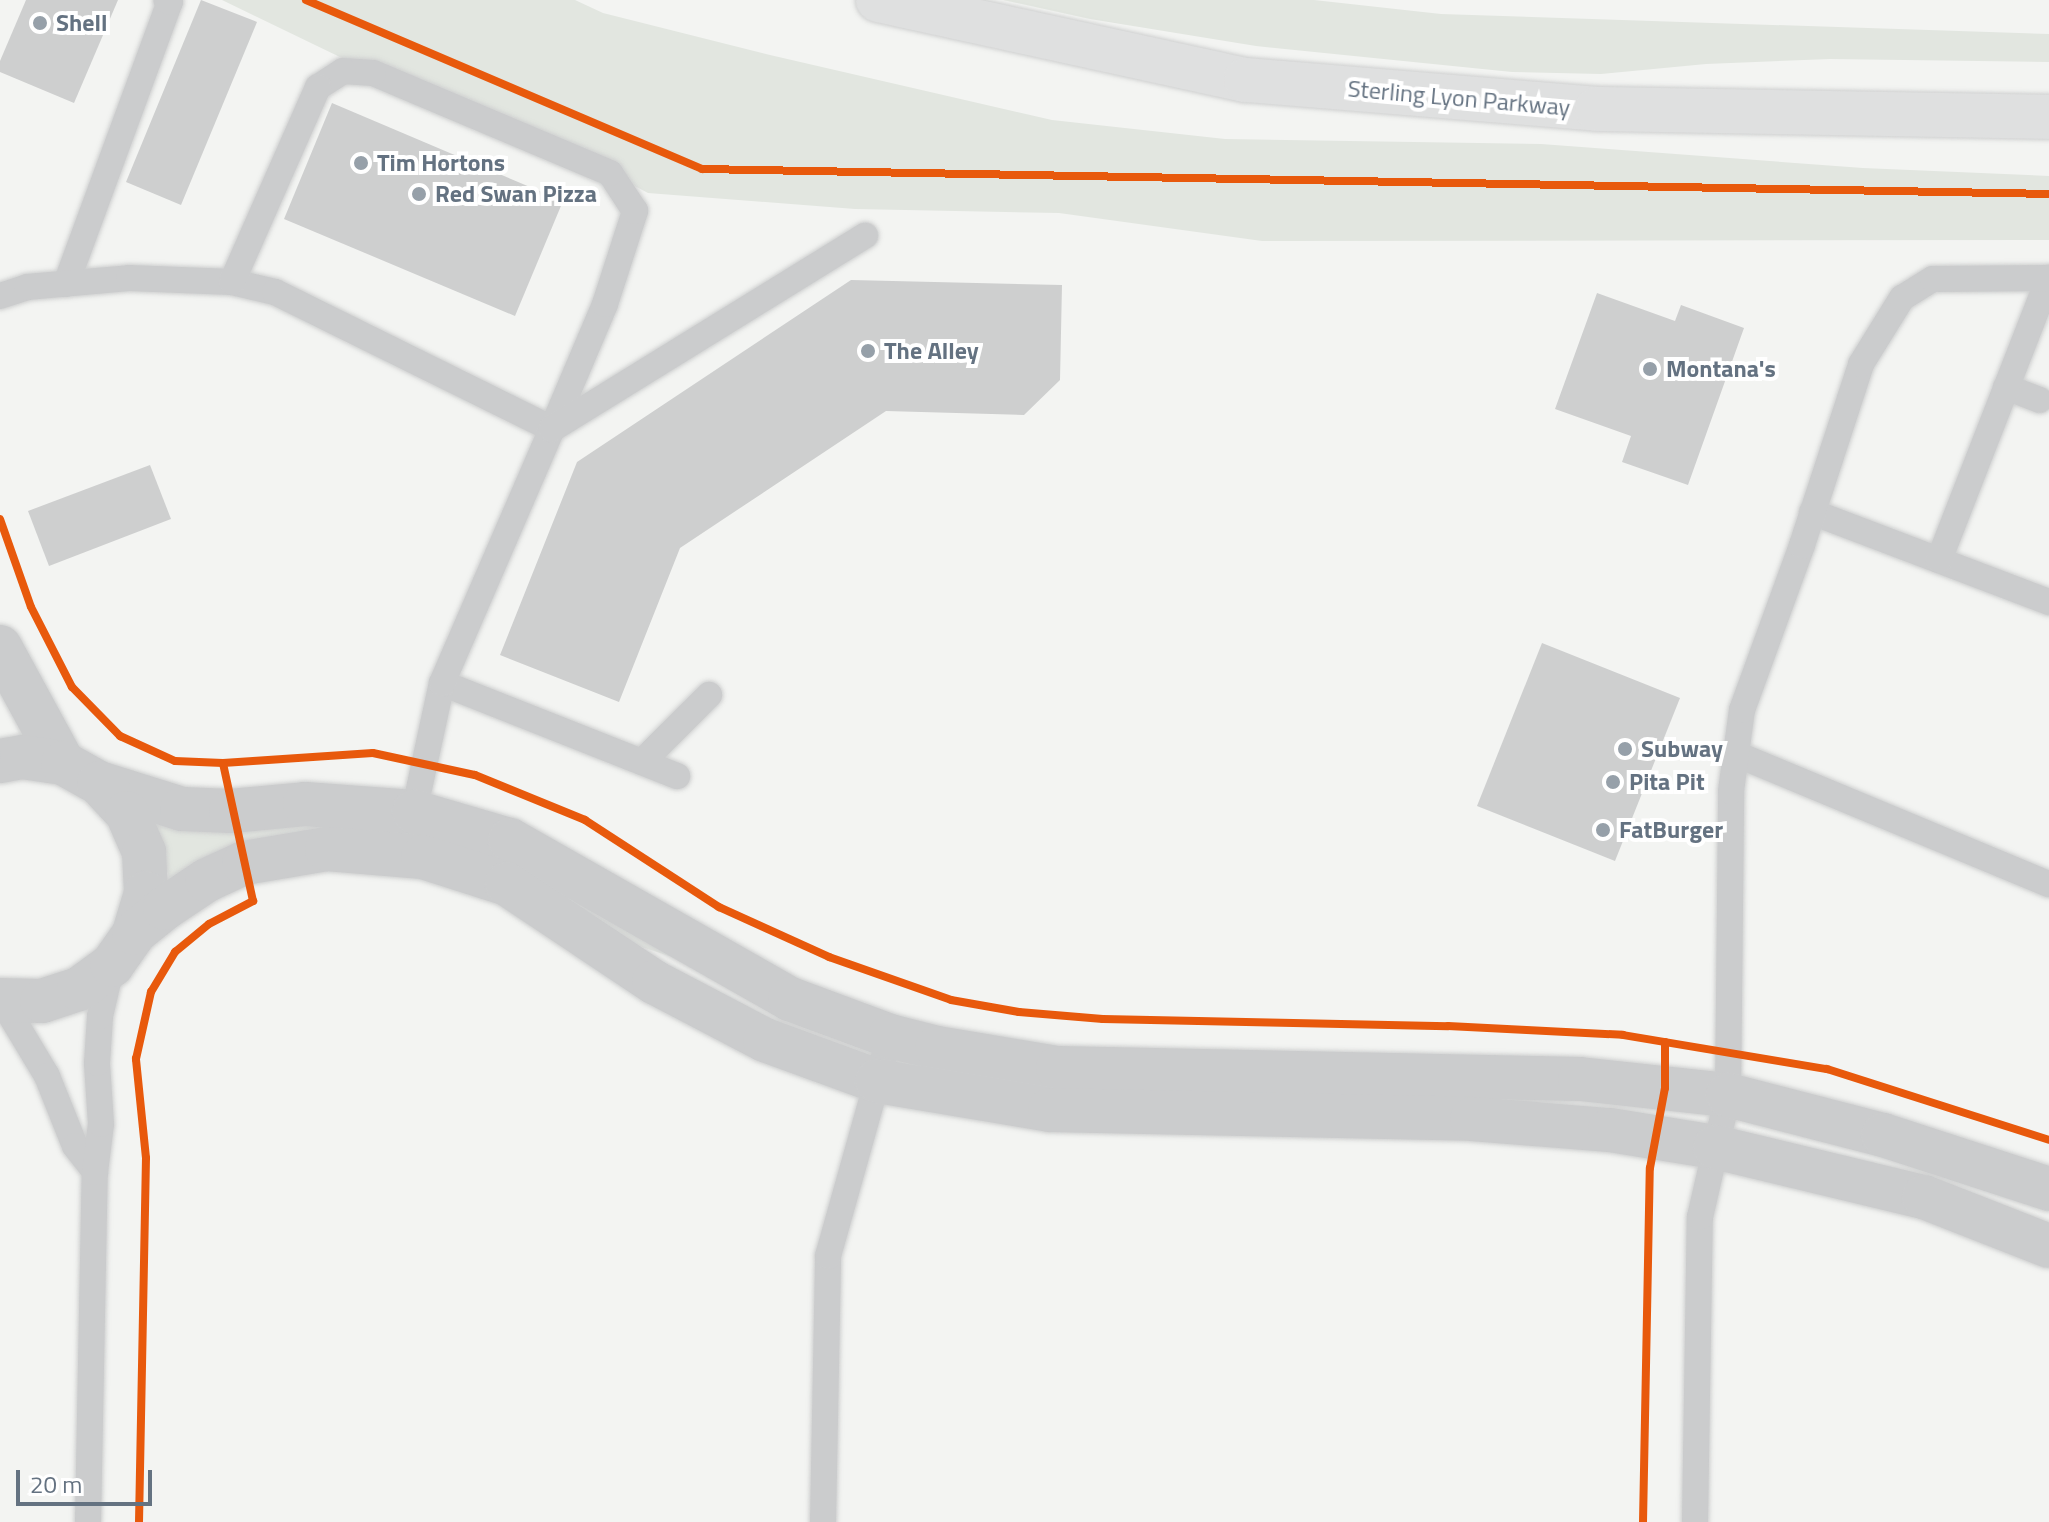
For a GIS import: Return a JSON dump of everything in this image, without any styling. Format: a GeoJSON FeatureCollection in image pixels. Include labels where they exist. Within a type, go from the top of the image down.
{"type":"FeatureCollection","features":[{"type":"Feature","properties":{"kind":"main road","name":"Sterling Lyon Parkway"},"geometry":{"type":"LineString","coordinates":[[878,0],[1246,80],[1597,109],[2049,117]]}},
{"type":"Feature","properties":{"kind":"street"},"geometry":{"type":"LineString","coordinates":[[0,647],[81,773],[127,813],[144,852],[146,893],[123,949]]}},
{"type":"Feature","properties":{"kind":"street"},"geometry":{"type":"LineString","coordinates":[[0,761],[22,757],[81,773],[182,809],[231,811],[305,804],[414,812],[510,840],[790,999],[890,1036],[937,1048],[1058,1068],[1580,1079],[1728,1095],[1883,1135],[2049,1189]]}},
{"type":"Feature","properties":{"kind":"street"},"geometry":{"type":"LineString","coordinates":[[1,1000],[42,1001],[79,989],[207,880],[244,863],[327,849],[423,857],[507,884],[668,989],[765,1040],[877,1081],[1050,1110],[1472,1119],[1610,1130],[1715,1147],[1924,1197],[2049,1246]]}},
{"type":"Feature","properties":{"kind":"lane"},"geometry":{"type":"LineString","coordinates":[[66,284],[170,2],[166,0]]}},
{"type":"Feature","properties":{"kind":"lane"},"geometry":{"type":"LineString","coordinates":[[232,282],[318,87],[343,71],[373,73],[610,173],[635,211],[605,304],[442,683],[414,812]]}},
{"type":"Feature","properties":{"kind":"lane"},"geometry":{"type":"LineString","coordinates":[[552,429],[865,236]]}},
{"type":"Feature","properties":{"kind":"lane"},"geometry":{"type":"LineString","coordinates":[[0,296],[27,287],[129,278],[232,282],[275,292],[552,429]]}},
{"type":"Feature","properties":{"kind":"lane"},"geometry":{"type":"LineString","coordinates":[[1695,1522],[1700,1217],[1728,1095],[1731,791],[1742,710],[1861,364],[1902,298],[1933,279],[2049,278],[1939,560]]}},
{"type":"Feature","properties":{"kind":"lane"},"geometry":{"type":"LineString","coordinates":[[2006,387],[2040,400]]}},
{"type":"Feature","properties":{"kind":"lane"},"geometry":{"type":"LineString","coordinates":[[1812,512],[2049,602]]}},
{"type":"Feature","properties":{"kind":"lane"},"geometry":{"type":"LineString","coordinates":[[442,683],[677,776]]}},
{"type":"Feature","properties":{"kind":"lane"},"geometry":{"type":"LineString","coordinates":[[642,762],[709,695]]}},
{"type":"Feature","properties":{"kind":"lane"},"geometry":{"type":"LineString","coordinates":[[1736,754],[2049,884]]}},
{"type":"Feature","properties":{"kind":"lane"},"geometry":{"type":"LineString","coordinates":[[88,1522],[95,1172],[101,1124],[97,1063],[100,1016],[123,949]]}},
{"type":"Feature","properties":{"kind":"lane"},"geometry":{"type":"LineString","coordinates":[[1,1000],[47,1076],[75,1146],[95,1172]]}},
{"type":"Feature","properties":{"kind":"lane"},"geometry":{"type":"LineString","coordinates":[[823,1522],[828,1256],[890,1036]]}},
{"type":"Feature","properties":{"kind":"shaded area"},"geometry":{"type":"Polygon","coordinates":[[[222,0],[575,0],[603,13],[1052,120],[1225,139],[1541,144],[1863,168],[2049,176],[2049,240],[1262,241],[1059,213],[855,209],[648,193],[610,173],[373,73],[222,0]]]}},
{"type":"Feature","properties":{"kind":"shaded area"},"geometry":{"type":"Polygon","coordinates":[[[1003,0],[1314,0],[1441,14],[2049,34],[2049,62],[1830,59],[1706,64],[1601,74],[1512,72],[1256,46],[1090,19],[1003,0]]]}},
{"type":"Feature","properties":{"kind":"shaded area"},"geometry":{"type":"Polygon","coordinates":[[[150,818],[469,836],[672,952],[669,956],[642,947],[472,858],[169,877],[150,818]]]}},
{"type":"Feature","properties":{"kind":"building"},"geometry":{"type":"Polygon","coordinates":[[[26,0],[118,0],[74,103],[0,72],[0,61],[26,0]]]}},
{"type":"Feature","properties":{"kind":"building"},"geometry":{"type":"Polygon","coordinates":[[[201,0],[257,22],[181,205],[126,182],[201,0]]]}},
{"type":"Feature","properties":{"kind":"building"},"geometry":{"type":"Polygon","coordinates":[[[332,103],[563,201],[515,316],[284,219],[332,103]]]}},
{"type":"Feature","properties":{"kind":"building"},"geometry":{"type":"Polygon","coordinates":[[[851,280],[1062,285],[1060,380],[1024,415],[886,411],[680,548],[619,702],[500,655],[577,462],[851,280]]]}},
{"type":"Feature","properties":{"kind":"building","name":"Montana's"},"geometry":{"type":"Polygon","coordinates":[[[1597,293],[1675,321],[1681,305],[1744,328],[1688,485],[1622,462],[1631,436],[1555,409],[1597,293]]]}},
{"type":"Feature","properties":{"kind":"building"},"geometry":{"type":"Polygon","coordinates":[[[150,465],[171,519],[49,566],[28,511],[150,465]]]}},
{"type":"Feature","properties":{"kind":"building"},"geometry":{"type":"Polygon","coordinates":[[[1542,643],[1680,698],[1615,861],[1477,806],[1542,643]]]}},
{"type":"Feature","properties":{"kind":"cycle path"},"geometry":{"type":"LineString","coordinates":[[306,0],[702,169],[2049,194]]}},
{"type":"Feature","properties":{"kind":"cycle path"},"geometry":{"type":"LineString","coordinates":[[0,519],[31,607],[72,687],[120,736],[175,761],[223,763],[373,753],[475,775],[585,820],[719,907],[829,957],[951,1000],[1019,1012],[1103,1019],[1448,1026],[1623,1035],[1827,1069],[2049,1140]]}},
{"type":"Feature","properties":{"kind":"cycle path"},"geometry":{"type":"LineString","coordinates":[[139,1522],[146,1158],[136,1059],[151,992],[175,952],[209,924],[253,901],[223,763]]}},
{"type":"Feature","properties":{"kind":"cycle path"},"geometry":{"type":"LineString","coordinates":[[1643,1522],[1650,1168],[1665,1088],[1665,1042]]}},
{"type":"Feature","properties":{"kind":"place","name":"Shell"},"geometry":{"type":"Point","coordinates":[40,23]}},
{"type":"Feature","properties":{"kind":"place","name":"Tim Hortons"},"geometry":{"type":"Point","coordinates":[361,163]}},
{"type":"Feature","properties":{"kind":"place","name":"Red Swan Pizza"},"geometry":{"type":"Point","coordinates":[419,194]}},
{"type":"Feature","properties":{"kind":"place","name":"The Alley"},"geometry":{"type":"Point","coordinates":[868,351]}},
{"type":"Feature","properties":{"kind":"place","name":"Montana's"},"geometry":{"type":"Point","coordinates":[1650,369]}},
{"type":"Feature","properties":{"kind":"place","name":"Subway"},"geometry":{"type":"Point","coordinates":[1625,749]}},
{"type":"Feature","properties":{"kind":"place","name":"Pita Pit"},"geometry":{"type":"Point","coordinates":[1613,782]}},
{"type":"Feature","properties":{"kind":"place","name":"FatBurger"},"geometry":{"type":"Point","coordinates":[1603,830]}}]}
